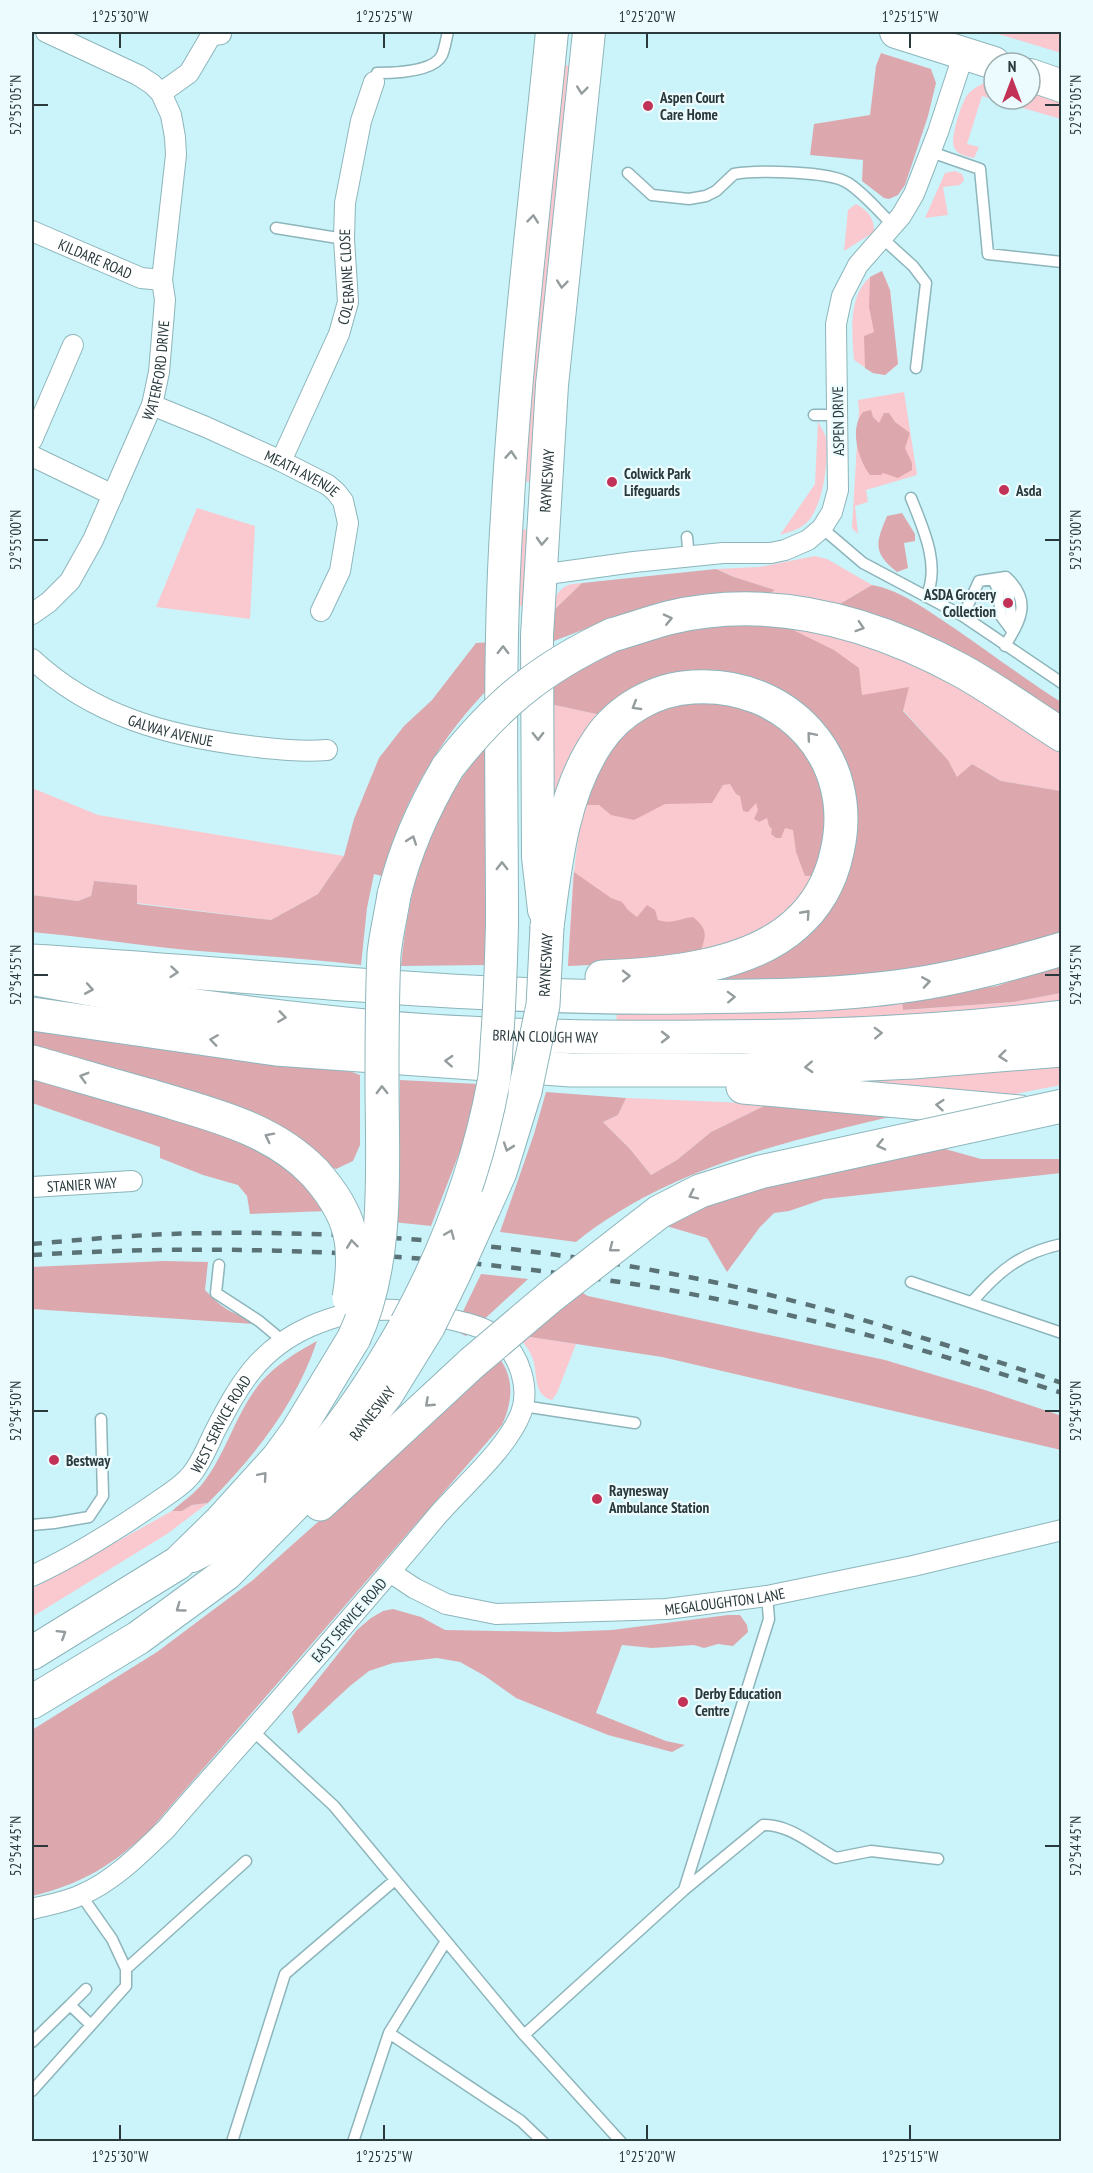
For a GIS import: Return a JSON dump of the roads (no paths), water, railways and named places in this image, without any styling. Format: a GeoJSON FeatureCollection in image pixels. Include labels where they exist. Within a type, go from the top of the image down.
{"type":"FeatureCollection","features":[{"type":"Feature","properties":{"kind":"highway"},"geometry":{"type":"LineString","coordinates":[[178,1563],[238,1504],[297,1432],[343,1351],[368,1298],[380,1229],[384,963],[394,895],[414,832],[431,796],[448,767],[467,742],[503,705],[527,684],[576,653],[612,635],[669,618],[724,610],[776,610],[834,619],[931,655],[964,673],[1062,735]]}},
{"type":"Feature","properties":{"kind":"highway"},"geometry":{"type":"LineString","coordinates":[[442,991],[553,978],[641,976],[684,970],[732,958],[779,937],[808,913],[820,896],[835,862],[840,831],[840,797],[826,756],[789,713],[745,691],[724,687],[681,687],[662,692],[629,709],[597,741],[573,794],[555,870],[547,927]]}},
{"type":"Feature","properties":{"kind":"highway","name":"RAYNESWAY"},"geometry":{"type":"LineString","coordinates":[[32,1702],[138,1638],[227,1574],[297,1502],[346,1446],[386,1395],[417,1321],[478,1223],[500,1172],[515,1126],[536,1043],[543,1005],[547,927]]}},
{"type":"Feature","properties":{"kind":"highway"},"geometry":{"type":"LineString","coordinates":[[32,961],[335,985],[579,998],[637,998],[812,994],[890,987],[940,980],[1062,949]]}},
{"type":"Feature","properties":{"kind":"highway","name":"BRIAN CLOUGH WAY"},"geometry":{"type":"LineString","coordinates":[[32,978],[152,999],[318,1022],[474,1033],[614,1038],[768,1037],[906,1032],[1062,1017]]}},
{"type":"Feature","properties":{"kind":"highway","name":"BRIAN CLOUGH WAY"},"geometry":{"type":"LineString","coordinates":[[32,1014],[276,1048],[571,1070],[742,1071],[913,1062],[1062,1050]]}},
{"type":"Feature","properties":{"kind":"highway"},"geometry":{"type":"LineString","coordinates":[[32,1062],[207,1113],[247,1127],[282,1144],[315,1173],[339,1205],[351,1235],[354,1260],[343,1351]]}},
{"type":"Feature","properties":{"kind":"highway"},"geometry":{"type":"LineString","coordinates":[[571,1070],[830,1096],[1062,1115]]}},
{"type":"Feature","properties":{"kind":"highway"},"geometry":{"type":"LineString","coordinates":[[227,1574],[298,1524],[472,1364],[551,1296],[659,1212],[700,1191],[760,1172],[1062,1106]]}},
{"type":"Feature","properties":{"kind":"highway","name":"RAYNESWAY"},"geometry":{"type":"LineString","coordinates":[[32,1653],[178,1563]]}},
{"type":"Feature","properties":{"kind":"main road","name":"RAYNESWAY"},"geometry":{"type":"LineString","coordinates":[[178,1563],[231,1535],[271,1503],[291,1484],[344,1423],[417,1321],[430,1280],[456,1222],[477,1155],[494,1078],[500,995],[503,618],[507,517],[523,306],[552,32]]}},
{"type":"Feature","properties":{"kind":"main road","name":"RAYNESWAY"},"geometry":{"type":"LineString","coordinates":[[547,927],[538,857],[537,636],[552,385],[589,32]]}},
{"type":"Feature","properties":{"kind":"main road"},"geometry":{"type":"LineString","coordinates":[[896,32],[982,59]]}},
{"type":"Feature","properties":{"kind":"main road"},"geometry":{"type":"LineString","coordinates":[[1042,79],[1062,86]]}},
{"type":"Feature","properties":{"kind":"street"},"geometry":{"type":"LineString","coordinates":[[46,32],[138,75],[161,93],[189,73],[209,39],[220,34]]}},
{"type":"Feature","properties":{"kind":"street","name":"ASPEN DRIVE"},"geometry":{"type":"LineString","coordinates":[[822,528],[832,512],[838,490],[837,317],[842,297],[851,276],[908,205],[931,152],[964,53]]}},
{"type":"Feature","properties":{"kind":"street","name":"COLERAINE CLOSE"},"geometry":{"type":"LineString","coordinates":[[280,461],[339,334],[348,302],[344,239],[345,203],[361,121],[374,81]]}},
{"type":"Feature","properties":{"kind":"street","name":"WATERFORD DRIVE"},"geometry":{"type":"LineString","coordinates":[[32,614],[49,602],[70,581],[93,540],[114,495],[152,405],[159,372],[165,300],[162,280],[176,156],[173,125],[161,93]]}},
{"type":"Feature","properties":{"kind":"street","name":"KILDARE ROAD"},"geometry":{"type":"LineString","coordinates":[[32,231],[141,278],[162,280]]}},
{"type":"Feature","properties":{"kind":"street"},"geometry":{"type":"LineString","coordinates":[[32,440],[73,345]]}},
{"type":"Feature","properties":{"kind":"street","name":"MEATH AVENUE"},"geometry":{"type":"LineString","coordinates":[[152,405],[206,427],[328,485],[343,501],[348,523],[340,571],[321,611]]}},
{"type":"Feature","properties":{"kind":"street"},"geometry":{"type":"LineString","coordinates":[[32,456],[114,495]]}},
{"type":"Feature","properties":{"kind":"street"},"geometry":{"type":"LineString","coordinates":[[540,575],[723,553],[771,553],[785,550],[808,540],[822,528]]}},
{"type":"Feature","properties":{"kind":"street","name":"GALWAY AVENUE"},"geometry":{"type":"LineString","coordinates":[[32,659],[79,696],[123,718],[215,742],[301,752],[327,750]]}},
{"type":"Feature","properties":{"kind":"street","name":"STANIER WAY"},"geometry":{"type":"LineString","coordinates":[[32,1187],[132,1181]]}},
{"type":"Feature","properties":{"kind":"street","name":"WEST SERVICE ROAD"},"geometry":{"type":"LineString","coordinates":[[32,1576],[129,1521],[182,1484],[194,1471],[247,1374],[283,1341],[320,1323],[357,1311],[385,1309],[417,1321]]}},
{"type":"Feature","properties":{"kind":"street","name":"EAST SERVICE ROAD"},"geometry":{"type":"LineString","coordinates":[[32,1908],[81,1895],[103,1883],[166,1829],[512,1430],[523,1406],[524,1387],[512,1353],[498,1337],[478,1327],[417,1321]]}},
{"type":"Feature","properties":{"kind":"street","name":"MEGALOUGHTON LANE"},"geometry":{"type":"LineString","coordinates":[[390,1572],[414,1588],[446,1604],[496,1614],[667,1610],[767,1596],[913,1566],[1062,1530]]}},
{"type":"Feature","properties":{"kind":"lane"},"geometry":{"type":"LineString","coordinates":[[374,81],[377,73],[401,72],[430,66],[438,61],[443,54],[448,32]]}},
{"type":"Feature","properties":{"kind":"lane"},"geometry":{"type":"LineString","coordinates":[[931,152],[980,169],[988,255],[1062,262]]}},
{"type":"Feature","properties":{"kind":"lane"},"geometry":{"type":"LineString","coordinates":[[628,173],[652,195],[689,199],[706,196],[716,191],[734,174],[740,173],[783,172],[847,182],[926,283],[916,368]]}},
{"type":"Feature","properties":{"kind":"lane"},"geometry":{"type":"LineString","coordinates":[[276,228],[344,239]]}},
{"type":"Feature","properties":{"kind":"lane"},"geometry":{"type":"LineString","coordinates":[[814,415],[837,415]]}},
{"type":"Feature","properties":{"kind":"lane"},"geometry":{"type":"LineString","coordinates":[[911,498],[924,530],[932,569],[931,586],[926,597]]}},
{"type":"Feature","properties":{"kind":"lane"},"geometry":{"type":"LineString","coordinates":[[822,528],[863,562],[963,616],[1062,683]]}},
{"type":"Feature","properties":{"kind":"lane"},"geometry":{"type":"LineString","coordinates":[[687,537],[689,558]]}},
{"type":"Feature","properties":{"kind":"lane"},"geometry":{"type":"LineString","coordinates":[[963,616],[979,581],[1006,577],[1018,589],[1021,611],[1019,621],[1005,646]]}},
{"type":"Feature","properties":{"kind":"lane"},"geometry":{"type":"LineString","coordinates":[[993,579],[998,590],[1002,616],[1013,632]]}},
{"type":"Feature","properties":{"kind":"lane"},"geometry":{"type":"LineString","coordinates":[[972,1302],[998,1274],[1013,1262],[1044,1248],[1062,1244]]}},
{"type":"Feature","properties":{"kind":"lane"},"geometry":{"type":"LineString","coordinates":[[219,1265],[216,1293],[259,1321],[283,1341]]}},
{"type":"Feature","properties":{"kind":"lane"},"geometry":{"type":"LineString","coordinates":[[910,1282],[1062,1333]]}},
{"type":"Feature","properties":{"kind":"lane"},"geometry":{"type":"LineString","coordinates":[[523,1406],[635,1423]]}},
{"type":"Feature","properties":{"kind":"lane"},"geometry":{"type":"LineString","coordinates":[[32,1525],[89,1517],[103,1496],[101,1419]]}},
{"type":"Feature","properties":{"kind":"lane"},"geometry":{"type":"LineString","coordinates":[[684,1890],[769,1619],[767,1596]]}},
{"type":"Feature","properties":{"kind":"lane"},"geometry":{"type":"LineString","coordinates":[[252,1731],[334,1806],[524,2035],[621,2142]]}},
{"type":"Feature","properties":{"kind":"lane"},"geometry":{"type":"LineString","coordinates":[[524,2035],[684,1890],[763,1825],[776,1825],[793,1832],[836,1858],[871,1851],[938,1859]]}},
{"type":"Feature","properties":{"kind":"lane"},"geometry":{"type":"LineString","coordinates":[[126,1969],[246,1861]]}},
{"type":"Feature","properties":{"kind":"lane"},"geometry":{"type":"LineString","coordinates":[[232,2142],[285,1974],[395,1880]]}},
{"type":"Feature","properties":{"kind":"lane"},"geometry":{"type":"LineString","coordinates":[[32,2091],[126,1986],[126,1969],[112,1938],[81,1895]]}},
{"type":"Feature","properties":{"kind":"lane"},"geometry":{"type":"LineString","coordinates":[[353,2142],[389,2033],[446,1941]]}},
{"type":"Feature","properties":{"kind":"lane"},"geometry":{"type":"LineString","coordinates":[[32,2042],[86,1989]]}},
{"type":"Feature","properties":{"kind":"lane"},"geometry":{"type":"LineString","coordinates":[[70,2005],[91,2025]]}},
{"type":"Feature","properties":{"kind":"lane"},"geometry":{"type":"LineString","coordinates":[[389,2033],[521,2121],[543,2142]]}},
{"type":"Feature","properties":{"kind":"railway"},"geometry":{"type":"LineString","coordinates":[[32,1244],[168,1234],[306,1234],[444,1242],[582,1258],[718,1283],[805,1304],[934,1341],[1062,1383]]}},
{"type":"Feature","properties":{"kind":"railway"},"geometry":{"type":"LineString","coordinates":[[32,1255],[164,1250],[294,1251],[424,1259],[556,1273],[683,1292],[793,1316],[928,1352],[1062,1393]]}},
{"type":"Feature","properties":{"kind":"place","name":"Aspen Court Care Home"},"geometry":{"type":"Point","coordinates":[648,106]}},
{"type":"Feature","properties":{"kind":"place","name":"Colwick Park Lifeguards"},"geometry":{"type":"Point","coordinates":[612,482]}},
{"type":"Feature","properties":{"kind":"place","name":"Asda"},"geometry":{"type":"Point","coordinates":[1004,490]}},
{"type":"Feature","properties":{"kind":"place","name":"ASDA Grocery Collection"},"geometry":{"type":"Point","coordinates":[1008,603]}},
{"type":"Feature","properties":{"kind":"place","name":"Bestway"},"geometry":{"type":"Point","coordinates":[54,1460]}},
{"type":"Feature","properties":{"kind":"place","name":"Raynesway Ambulance Station"},"geometry":{"type":"Point","coordinates":[597,1499]}},
{"type":"Feature","properties":{"kind":"place","name":"Derby Education Centre"},"geometry":{"type":"Point","coordinates":[683,1702]}}]}
